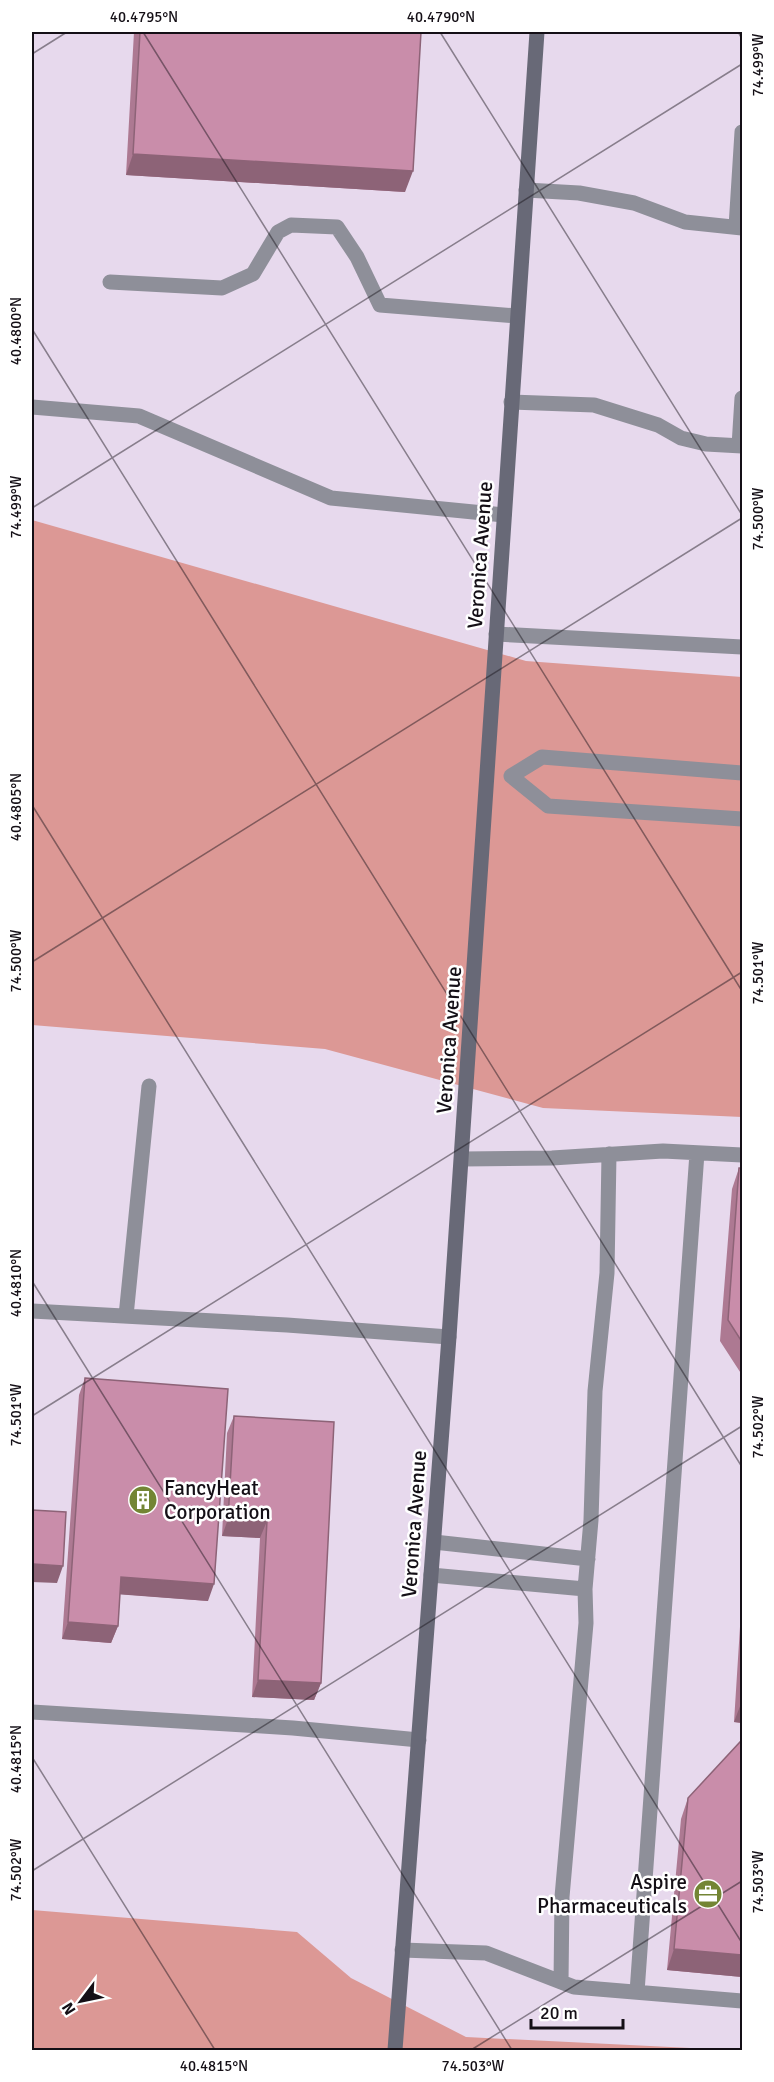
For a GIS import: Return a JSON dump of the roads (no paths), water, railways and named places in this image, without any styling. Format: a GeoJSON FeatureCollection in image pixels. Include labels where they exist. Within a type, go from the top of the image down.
{"type":"FeatureCollection","features":[{"type":"Feature","properties":{"kind":"street","name":"Veronica Avenue"},"geometry":{"type":"LineString","coordinates":[[395,2050],[462,1159],[537,32]]}},
{"type":"Feature","properties":{"kind":"lane"},"geometry":{"type":"LineString","coordinates":[[526,190],[579,193],[634,204],[678,221],[739,228],[742,132]]}},
{"type":"Feature","properties":{"kind":"lane"},"geometry":{"type":"LineString","coordinates":[[110,282],[222,288],[253,274],[278,232],[291,225],[337,227],[357,257],[380,305],[517,316]]}},
{"type":"Feature","properties":{"kind":"lane"},"geometry":{"type":"LineString","coordinates":[[511,402],[594,405],[639,417],[681,438],[706,444],[741,446],[742,398]]}},
{"type":"Feature","properties":{"kind":"lane"},"geometry":{"type":"LineString","coordinates":[[32,407],[139,416],[332,498],[504,515]]}},
{"type":"Feature","properties":{"kind":"lane"},"geometry":{"type":"LineString","coordinates":[[496,634],[742,647]]}},
{"type":"Feature","properties":{"kind":"lane"},"geometry":{"type":"LineString","coordinates":[[512,776],[542,757],[742,773]]}},
{"type":"Feature","properties":{"kind":"lane"},"geometry":{"type":"LineString","coordinates":[[487,772],[512,776],[548,806],[742,819]]}},
{"type":"Feature","properties":{"kind":"lane"},"geometry":{"type":"LineString","coordinates":[[126,1316],[149,1086]]}},
{"type":"Feature","properties":{"kind":"lane"},"geometry":{"type":"LineString","coordinates":[[637,1992],[697,1153]]}},
{"type":"Feature","properties":{"kind":"lane"},"geometry":{"type":"LineString","coordinates":[[462,1159],[609,1154],[742,1155]]}},
{"type":"Feature","properties":{"kind":"lane"},"geometry":{"type":"LineString","coordinates":[[561,1982],[562,1897],[586,1623],[585,1589],[595,1391],[607,1273],[609,1154]]}},
{"type":"Feature","properties":{"kind":"lane"},"geometry":{"type":"LineString","coordinates":[[32,1311],[287,1325],[449,1338]]}},
{"type":"Feature","properties":{"kind":"lane"},"geometry":{"type":"LineString","coordinates":[[434,1542],[588,1559]]}},
{"type":"Feature","properties":{"kind":"lane"},"geometry":{"type":"LineString","coordinates":[[431,1575],[585,1589]]}},
{"type":"Feature","properties":{"kind":"lane"},"geometry":{"type":"LineString","coordinates":[[32,1712],[293,1728],[419,1740]]}},
{"type":"Feature","properties":{"kind":"lane"},"geometry":{"type":"LineString","coordinates":[[402,1950],[486,1953],[574,1987],[742,2001]]}},
{"type":"Feature","properties":{"kind":"place","name":"FancyHeat Corporation"},"geometry":{"type":"Point","coordinates":[143,1500]}},
{"type":"Feature","properties":{"kind":"place","name":"Aspire Pharmaceuticals"},"geometry":{"type":"Point","coordinates":[708,1894]}}]}
